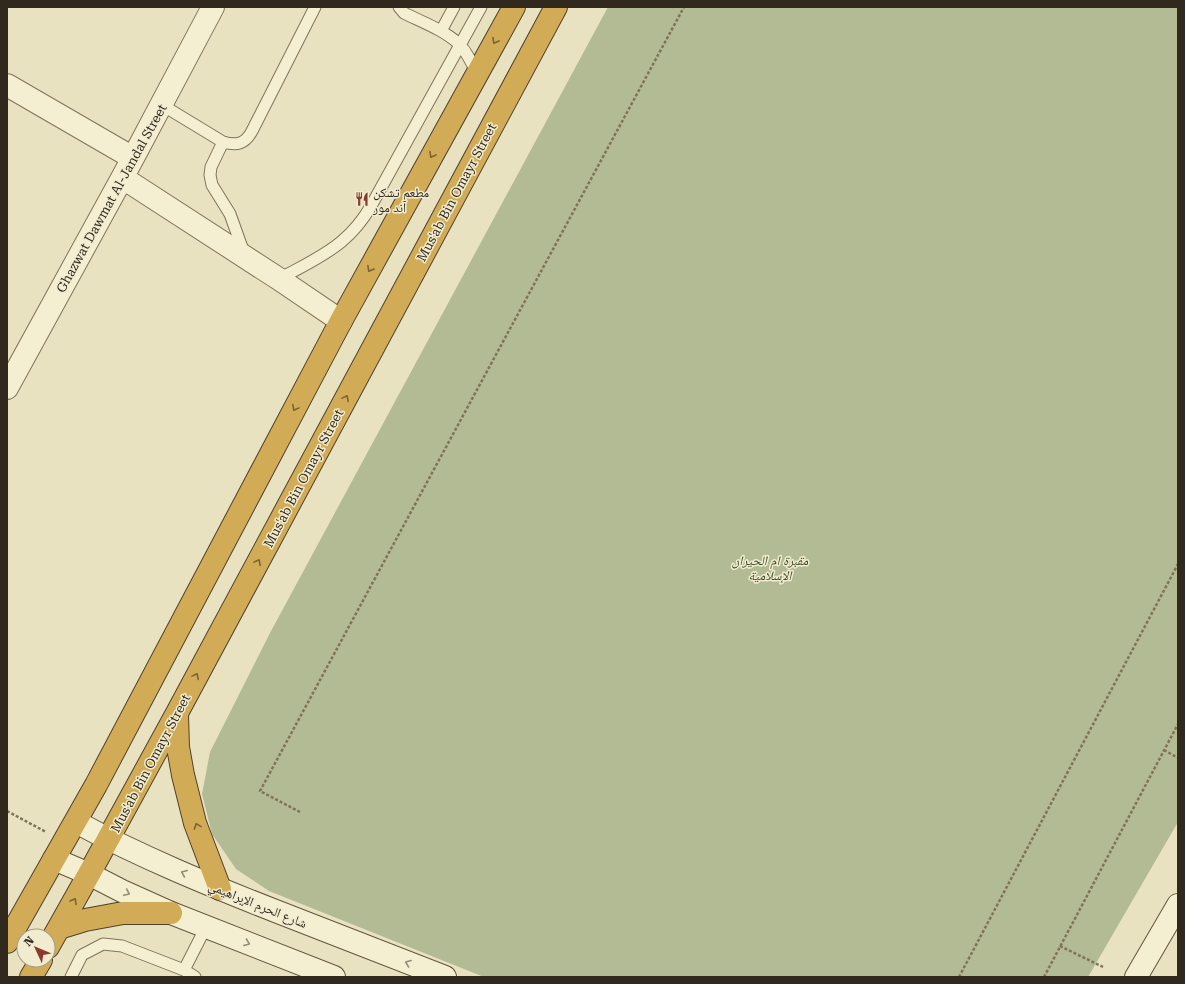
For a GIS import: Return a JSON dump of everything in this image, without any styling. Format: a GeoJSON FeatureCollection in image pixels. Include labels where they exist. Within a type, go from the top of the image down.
{"type":"FeatureCollection","features":[{"type":"Feature","properties":{"kind":"highway"},"geometry":{"type":"LineString","coordinates":[[7,942],[76,822],[341,321],[514,7]]}},
{"type":"Feature","properties":{"kind":"highway","name":"Mus'ab Bin Omayr Street"},"geometry":{"type":"LineString","coordinates":[[56,933],[90,874],[177,713],[556,7]]}},
{"type":"Feature","properties":{"kind":"highway"},"geometry":{"type":"LineString","coordinates":[[177,713],[178,747],[183,775],[195,823],[220,889]]}},
{"type":"Feature","properties":{"kind":"highway"},"geometry":{"type":"LineString","coordinates":[[59,928],[85,920],[123,913],[171,913]]}},
{"type":"Feature","properties":{"kind":"highway"},"geometry":{"type":"LineString","coordinates":[[31,977],[36,968]]}},
{"type":"Feature","properties":{"kind":"street","name":"Ghazwat Dawmat Al-Jandal Street"},"geometry":{"type":"LineString","coordinates":[[7,388],[123,178],[213,7]]}},
{"type":"Feature","properties":{"kind":"street"},"geometry":{"type":"LineString","coordinates":[[7,85],[133,158]]}},
{"type":"Feature","properties":{"kind":"street"},"geometry":{"type":"LineString","coordinates":[[123,178],[341,321]]}},
{"type":"Feature","properties":{"kind":"street","name":"شارع الحرم الإبراهيمي"},"geometry":{"type":"LineString","coordinates":[[76,822],[108,840],[220,889],[445,977]]}},
{"type":"Feature","properties":{"kind":"street"},"geometry":{"type":"LineString","coordinates":[[59,851],[90,874],[122,891],[171,913],[334,977]]}},
{"type":"Feature","properties":{"kind":"street"},"geometry":{"type":"LineString","coordinates":[[1136,977],[1178,905]]}},
{"type":"Feature","properties":{"kind":"lane"},"geometry":{"type":"LineString","coordinates":[[162,105],[223,142],[237,144],[244,141],[249,137],[315,7]]}},
{"type":"Feature","properties":{"kind":"lane"},"geometry":{"type":"LineString","coordinates":[[400,7],[404,12],[441,31],[460,45],[472,61],[477,74]]}},
{"type":"Feature","properties":{"kind":"lane"},"geometry":{"type":"LineString","coordinates":[[441,31],[454,7]]}},
{"type":"Feature","properties":{"kind":"lane"},"geometry":{"type":"LineString","coordinates":[[279,279],[340,243],[362,220],[372,206],[481,7]]}},
{"type":"Feature","properties":{"kind":"lane"},"geometry":{"type":"LineString","coordinates":[[223,142],[211,167],[210,175],[216,194],[230,214],[245,258]]}},
{"type":"Feature","properties":{"kind":"lane"},"geometry":{"type":"LineString","coordinates":[[184,970],[206,927]]}},
{"type":"Feature","properties":{"kind":"lane"},"geometry":{"type":"LineString","coordinates":[[71,977],[82,955],[103,944],[122,946],[184,970],[195,977]]}},
{"type":"Feature","properties":{"kind":"path"},"geometry":{"type":"LineString","coordinates":[[300,812],[260,791],[684,7]]}},
{"type":"Feature","properties":{"kind":"path"},"geometry":{"type":"LineString","coordinates":[[959,977],[1178,564]]}},
{"type":"Feature","properties":{"kind":"path"},"geometry":{"type":"LineString","coordinates":[[1044,977],[1178,724]]}},
{"type":"Feature","properties":{"kind":"path"},"geometry":{"type":"LineString","coordinates":[[1164,750],[1178,758]]}},
{"type":"Feature","properties":{"kind":"path"},"geometry":{"type":"LineString","coordinates":[[7,811],[59,851]]}},
{"type":"Feature","properties":{"kind":"path"},"geometry":{"type":"LineString","coordinates":[[1060,946],[1103,967]]}},
{"type":"Feature","properties":{"kind":"green space","name":"مقبرة ام الحيران الإسلامية"},"geometry":{"type":"Polygon","coordinates":[[[608,7],[1178,7],[1178,822],[1088,977],[484,977],[269,891],[236,869],[212,834],[202,794],[210,752],[270,633],[608,7]]]}},
{"type":"Feature","properties":{"kind":"place","name":"مطعم تشكن آند مور"},"geometry":{"type":"Point","coordinates":[362,199]}}]}
